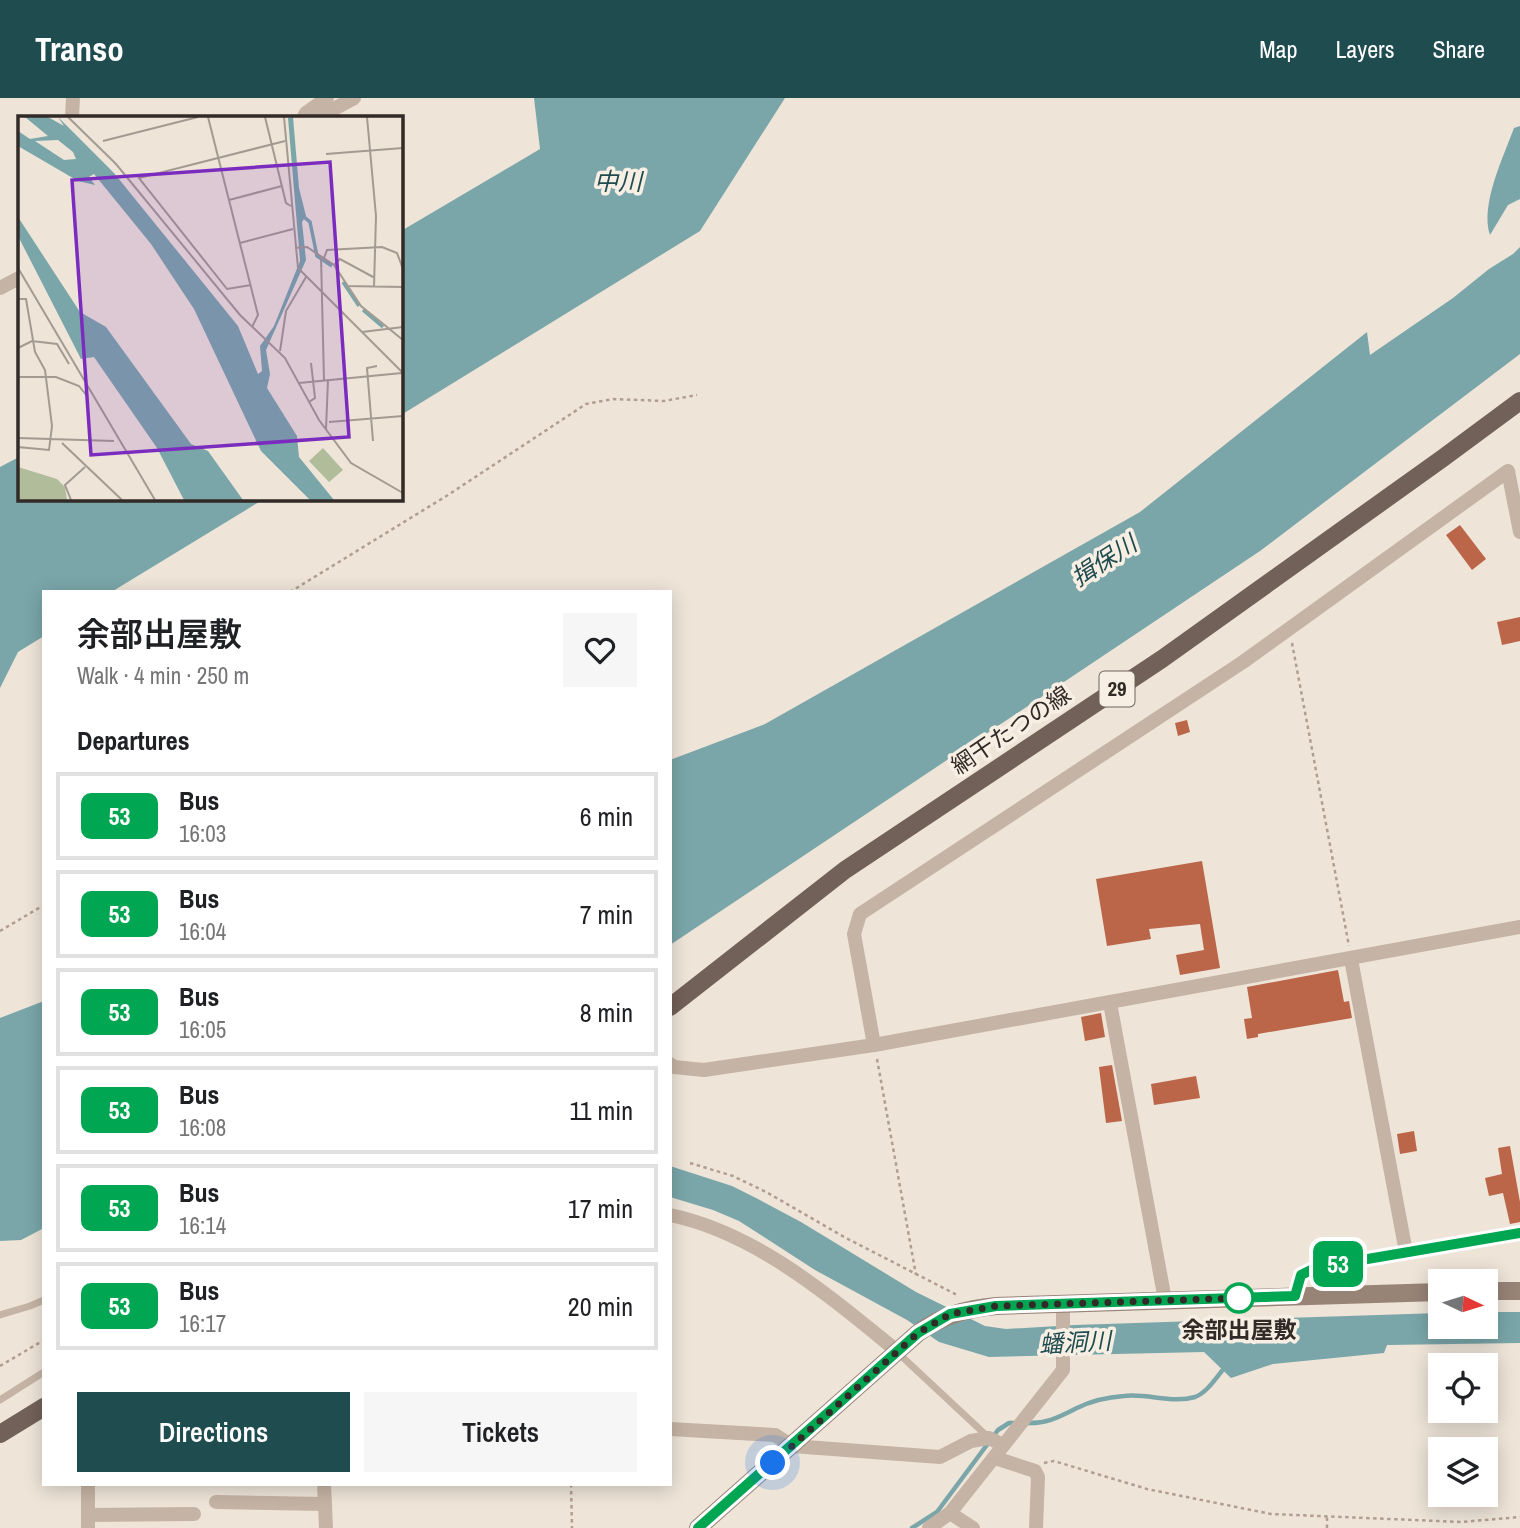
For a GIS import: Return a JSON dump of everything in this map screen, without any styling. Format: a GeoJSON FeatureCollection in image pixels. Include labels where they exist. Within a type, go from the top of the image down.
{"type":"FeatureCollection","features":[{"type":"Feature","properties":{"kind":"main road","name":"網干たつの線"},"geometry":{"type":"LineString","coordinates":[[672,1005],[845,870],[1162,659],[1520,401]]}},
{"type":"Feature","properties":{"kind":"main road"},"geometry":{"type":"LineString","coordinates":[[0,1434],[42,1408]]}},
{"type":"Feature","properties":{"kind":"street"},"geometry":{"type":"LineString","coordinates":[[72,116],[73,98]]}},
{"type":"Feature","properties":{"kind":"street"},"geometry":{"type":"LineString","coordinates":[[304,116],[327,98]]}},
{"type":"Feature","properties":{"kind":"street"},"geometry":{"type":"LineString","coordinates":[[321,116],[354,98]]}},
{"type":"Feature","properties":{"kind":"street"},"geometry":{"type":"LineString","coordinates":[[0,288],[18,279]]}},
{"type":"Feature","properties":{"kind":"street"},"geometry":{"type":"LineString","coordinates":[[874,1045],[854,934],[860,914],[1232,670],[1508,471],[1520,533]]}},
{"type":"Feature","properties":{"kind":"street"},"geometry":{"type":"LineString","coordinates":[[672,1066],[704,1070],[874,1045],[1520,928]]}},
{"type":"Feature","properties":{"kind":"street"},"geometry":{"type":"LineString","coordinates":[[1351,958],[1406,1252]]}},
{"type":"Feature","properties":{"kind":"street"},"geometry":{"type":"LineString","coordinates":[[1110,1003],[1165,1300]]}},
{"type":"Feature","properties":{"kind":"street"},"geometry":{"type":"LineString","coordinates":[[672,1216],[718,1230],[778,1263],[834,1300],[897,1352]]}},
{"type":"Feature","properties":{"kind":"street"},"geometry":{"type":"LineString","coordinates":[[1295,1296],[1298,1280],[1306,1272],[1520,1233]]}},
{"type":"Feature","properties":{"kind":"street"},"geometry":{"type":"LineString","coordinates":[[1498,1291],[1520,1291]]}},
{"type":"Feature","properties":{"kind":"street"},"geometry":{"type":"LineString","coordinates":[[698,1528],[918,1333],[950,1314],[980,1307],[1428,1292]]}},
{"type":"Feature","properties":{"kind":"street"},"geometry":{"type":"LineString","coordinates":[[929,1528],[950,1513],[1063,1370],[1063,1304]]}},
{"type":"Feature","properties":{"kind":"street"},"geometry":{"type":"LineString","coordinates":[[672,1429],[775,1435],[792,1447],[940,1457],[971,1441],[989,1438],[1003,1445]]}},
{"type":"Feature","properties":{"kind":"street"},"geometry":{"type":"LineString","coordinates":[[995,1458],[1035,1471],[1038,1477],[1037,1528]]}},
{"type":"Feature","properties":{"kind":"street"},"geometry":{"type":"LineString","coordinates":[[88,1486],[88,1521],[194,1514]]}},
{"type":"Feature","properties":{"kind":"street"},"geometry":{"type":"LineString","coordinates":[[324,1486],[326,1528]]}},
{"type":"Feature","properties":{"kind":"street"},"geometry":{"type":"LineString","coordinates":[[216,1502],[325,1504]]}},
{"type":"Feature","properties":{"kind":"street"},"geometry":{"type":"LineString","coordinates":[[950,1513],[973,1528]]}},
{"type":"Feature","properties":{"kind":"lane"},"geometry":{"type":"LineString","coordinates":[[0,1315],[42,1301]]}},
{"type":"Feature","properties":{"kind":"lane"},"geometry":{"type":"LineString","coordinates":[[897,1352],[989,1438]]}},
{"type":"Feature","properties":{"kind":"lane"},"geometry":{"type":"LineString","coordinates":[[0,1400],[42,1373]]}},
{"type":"Feature","properties":{"kind":"path"},"geometry":{"type":"LineString","coordinates":[[293,590],[448,495],[586,404],[613,399],[664,401],[697,395]]}},
{"type":"Feature","properties":{"kind":"path"},"geometry":{"type":"LineString","coordinates":[[1290,629],[1351,958]]}},
{"type":"Feature","properties":{"kind":"path"},"geometry":{"type":"LineString","coordinates":[[0,931],[42,906]]}},
{"type":"Feature","properties":{"kind":"path"},"geometry":{"type":"LineString","coordinates":[[874,1045],[916,1275]]}},
{"type":"Feature","properties":{"kind":"path"},"geometry":{"type":"LineString","coordinates":[[690,1163],[733,1176],[766,1192],[916,1275],[980,1307]]}},
{"type":"Feature","properties":{"kind":"path"},"geometry":{"type":"LineString","coordinates":[[0,1366],[42,1341]]}},
{"type":"Feature","properties":{"kind":"path"},"geometry":{"type":"LineString","coordinates":[[1035,1471],[1054,1461],[1147,1489],[1271,1514],[1461,1522],[1520,1517]]}},
{"type":"Feature","properties":{"kind":"path"},"geometry":{"type":"LineString","coordinates":[[571,1486],[572,1528]]}},
{"type":"Feature","properties":{"kind":"path"},"geometry":{"type":"LineString","coordinates":[[1327,1517],[1327,1528]]}},
{"type":"Feature","properties":{"kind":"water","name":"中川"},"geometry":{"type":"Polygon","coordinates":[[[534,98],[785,98],[700,231],[402,414],[402,230],[540,149],[534,98]]]}},
{"type":"Feature","properties":{"kind":"water"},"geometry":{"type":"Polygon","coordinates":[[[1520,126],[1520,199],[1508,205],[1490,235],[1490,196],[1514,128],[1520,126]]]}},
{"type":"Feature","properties":{"kind":"water","name":"揖保川"},"geometry":{"type":"Polygon","coordinates":[[[1520,247],[1520,354],[1260,551],[672,944],[672,759],[765,724],[1140,512],[1367,332],[1370,355],[1520,247]]]}},
{"type":"Feature","properties":{"kind":"water"},"geometry":{"type":"Polygon","coordinates":[[[18,458],[18,500],[262,500],[115,590],[42,590],[42,637],[18,652],[0,688],[0,467],[18,458]]]}},
{"type":"Feature","properties":{"kind":"water"},"geometry":{"type":"Polygon","coordinates":[[[42,1002],[42,1229],[21,1240],[0,1241],[0,1018],[42,1002]]]}},
{"type":"Feature","properties":{"kind":"water","name":"蟠洞川"},"geometry":{"type":"Polygon","coordinates":[[[672,1167],[732,1186],[756,1198],[801,1222],[916,1292],[985,1326],[1006,1329],[1428,1313],[1428,1339],[1498,1339],[1498,1312],[1520,1312],[1520,1343],[1387,1345],[1384,1353],[1273,1364],[1231,1378],[1204,1352],[989,1357],[939,1342],[907,1320],[815,1270],[739,1221],[672,1198],[672,1167]]]}},
{"type":"Feature","properties":{"kind":"building"},"geometry":{"type":"Polygon","coordinates":[[[1460,525],[1486,559],[1472,570],[1446,535],[1460,525]]]}},
{"type":"Feature","properties":{"kind":"building"},"geometry":{"type":"Polygon","coordinates":[[[1520,617],[1520,641],[1502,645],[1497,622],[1520,617]]]}},
{"type":"Feature","properties":{"kind":"building"},"geometry":{"type":"Polygon","coordinates":[[[1187,720],[1190,732],[1178,736],[1175,723],[1187,720]]]}},
{"type":"Feature","properties":{"kind":"building"},"geometry":{"type":"Polygon","coordinates":[[[1202,861],[1220,968],[1180,975],[1176,955],[1204,950],[1200,924],[1149,929],[1151,939],[1107,946],[1096,879],[1202,861]]]}},
{"type":"Feature","properties":{"kind":"building"},"geometry":{"type":"Polygon","coordinates":[[[1338,970],[1344,1002],[1349,1001],[1352,1018],[1258,1034],[1258,1037],[1247,1039],[1244,1019],[1252,1018],[1247,987],[1338,970]]]}},
{"type":"Feature","properties":{"kind":"building"},"geometry":{"type":"Polygon","coordinates":[[[1101,1013],[1105,1037],[1085,1041],[1081,1017],[1101,1013]]]}},
{"type":"Feature","properties":{"kind":"building"},"geometry":{"type":"Polygon","coordinates":[[[1112,1065],[1122,1121],[1106,1123],[1099,1067],[1112,1065]]]}},
{"type":"Feature","properties":{"kind":"building"},"geometry":{"type":"Polygon","coordinates":[[[1196,1076],[1200,1098],[1154,1105],[1151,1084],[1196,1076]]]}},
{"type":"Feature","properties":{"kind":"building"},"geometry":{"type":"Polygon","coordinates":[[[1414,1131],[1417,1151],[1400,1154],[1397,1134],[1414,1131]]]}},
{"type":"Feature","properties":{"kind":"building"},"geometry":{"type":"Polygon","coordinates":[[[1510,1146],[1520,1202],[1520,1222],[1510,1224],[1503,1193],[1489,1196],[1485,1178],[1502,1174],[1498,1148],[1510,1146]]]}},
{"type":"Feature","properties":{"kind":"waterway"},"geometry":{"type":"LineString","coordinates":[[1026,1423],[1047,1421],[1088,1403],[1112,1397],[1195,1397],[1208,1388],[1226,1366]]}},
{"type":"Feature","properties":{"kind":"waterway"},"geometry":{"type":"LineString","coordinates":[[912,1528],[937,1512],[998,1430],[1009,1423],[1017,1423]]}},
{"type":"Feature","properties":{"kind":"bus line","name":"53"},"geometry":{"type":"LineString","coordinates":[[698,1528],[918,1333],[950,1314],[996,1306],[1295,1296],[1301,1275],[1315,1268],[1520,1233]]}},
{"type":"Feature","properties":{"kind":"place","name":"余部出屋敷"},"geometry":{"type":"Point","coordinates":[1239,1298]}},
{"type":"Feature","properties":{"kind":"route"},"geometry":{"type":"LineString","coordinates":[[773,1463],[918,1333],[950,1314],[996,1306],[1243,1298],[1239,1298]]}}]}
